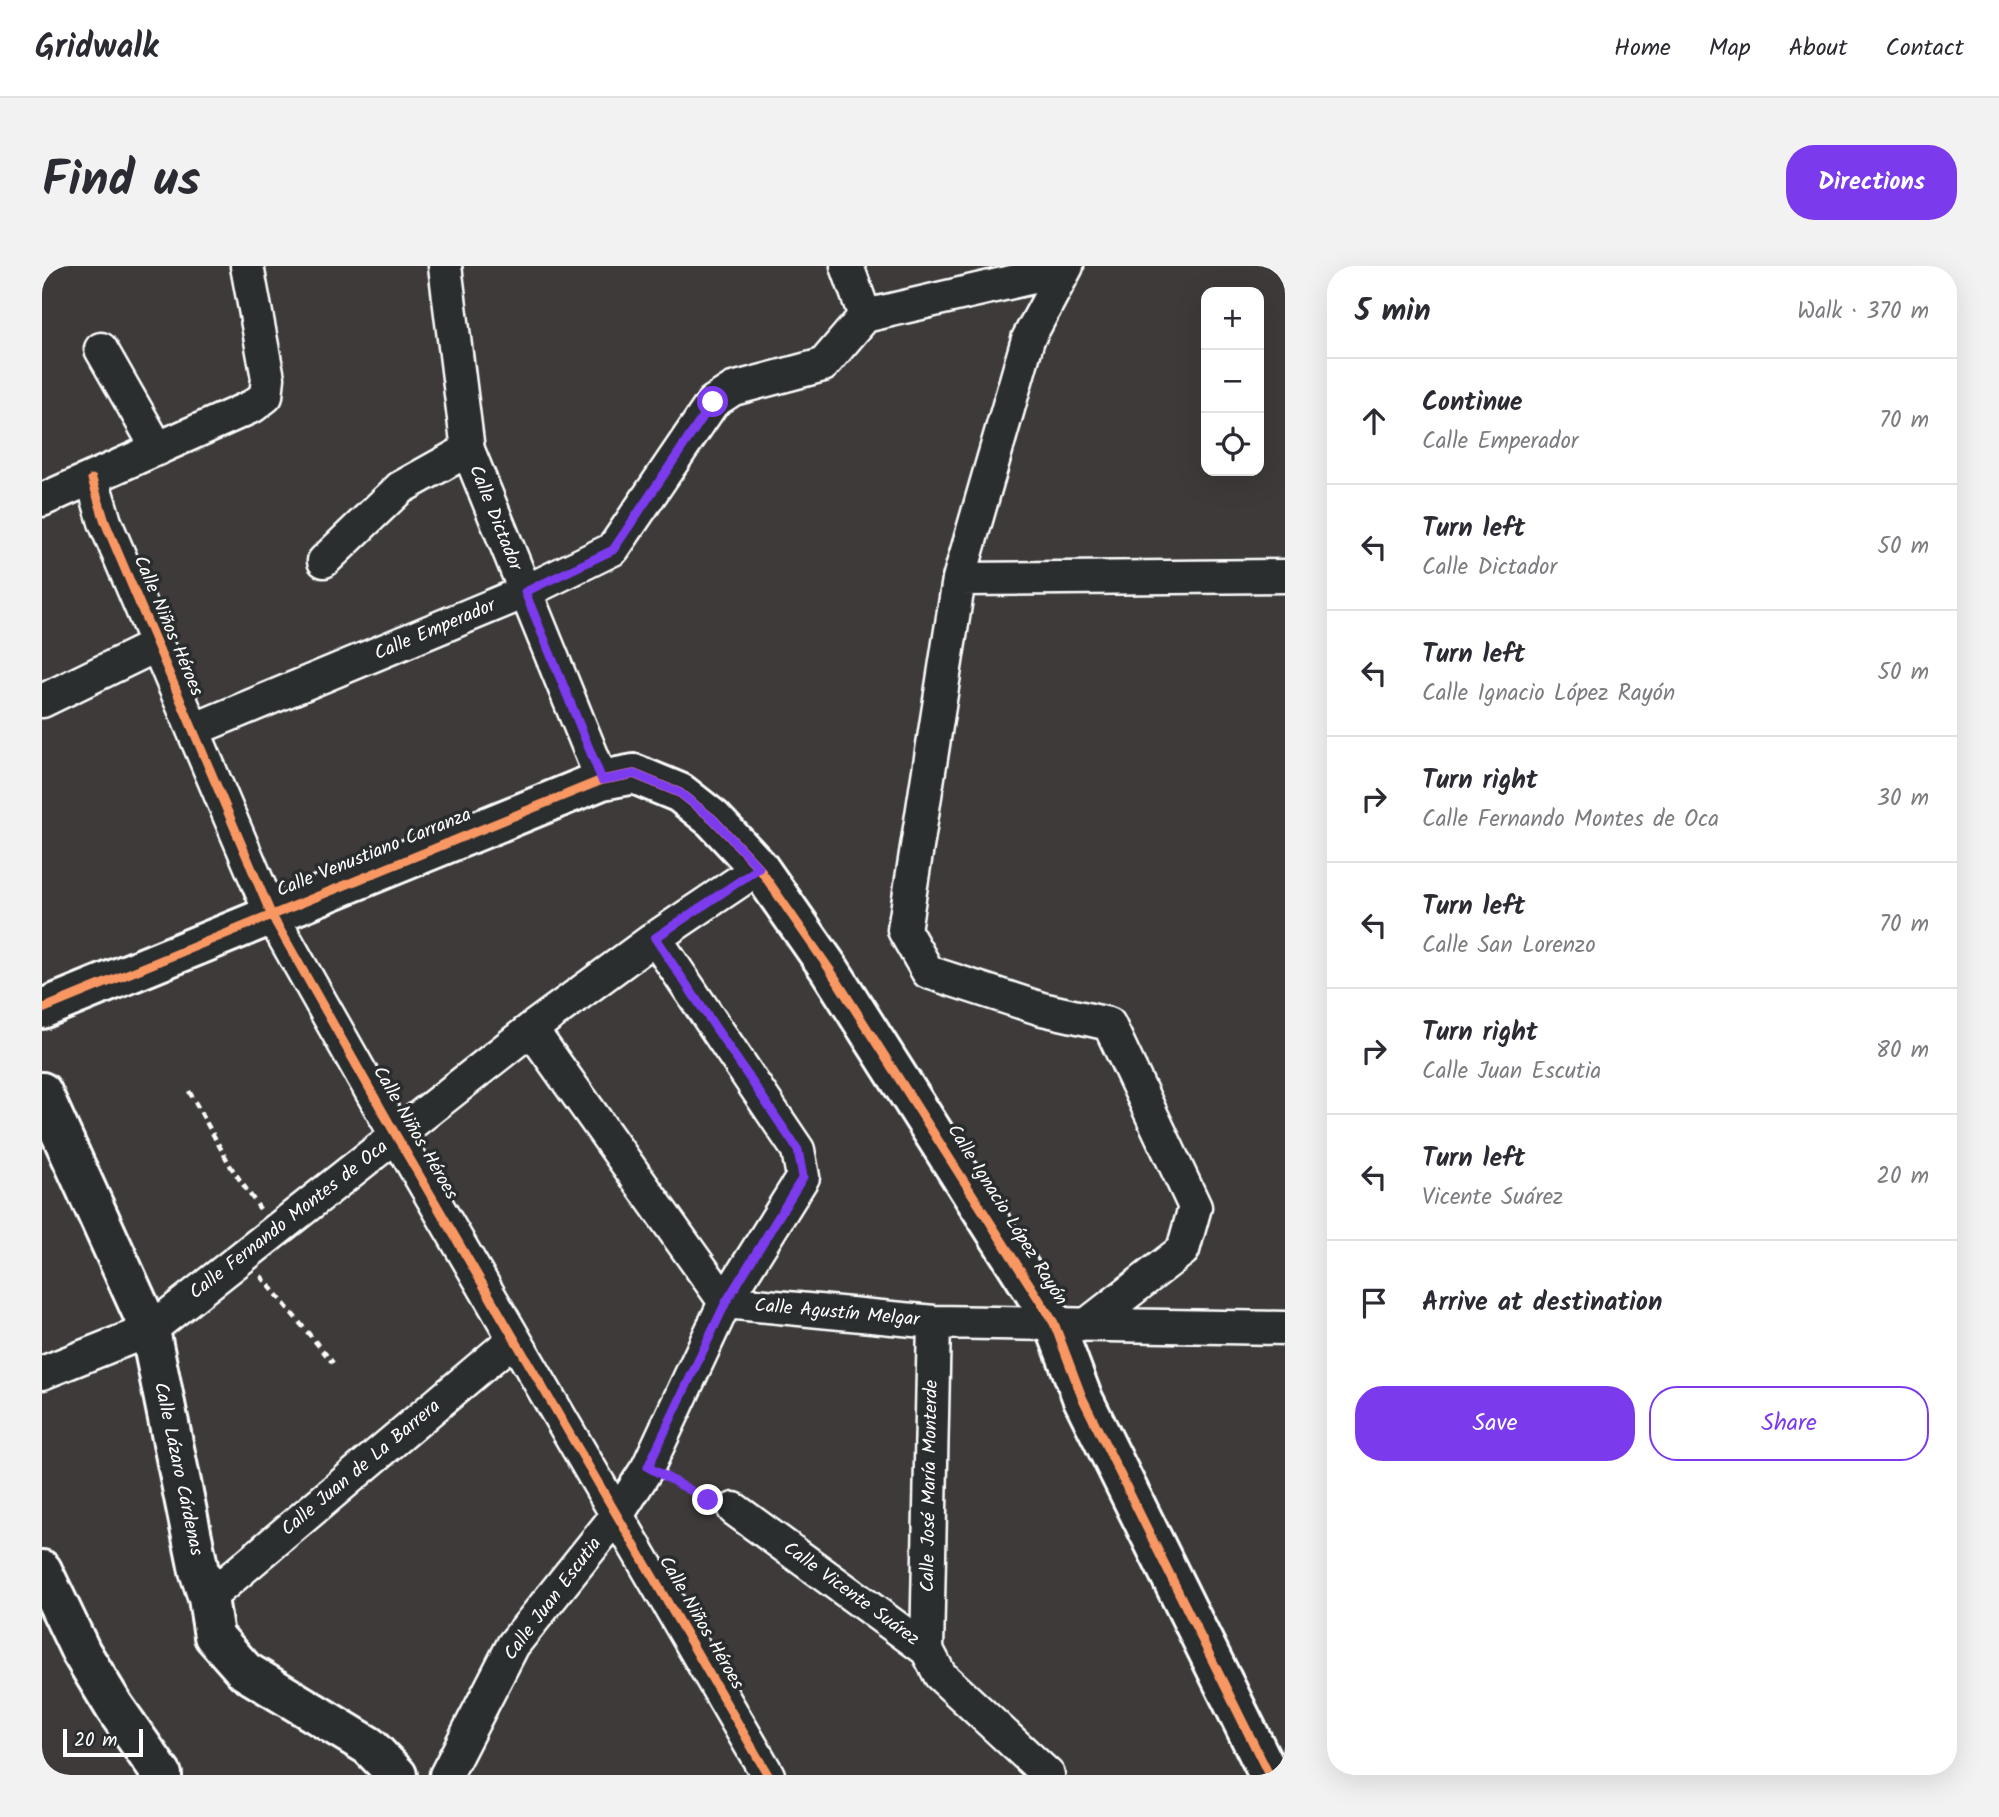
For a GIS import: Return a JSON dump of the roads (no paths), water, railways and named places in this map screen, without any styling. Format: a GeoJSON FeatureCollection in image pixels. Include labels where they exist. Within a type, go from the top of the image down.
{"type":"FeatureCollection","features":[{"type":"Feature","properties":{"kind":"street"},"geometry":{"type":"LineString","coordinates":[[42,500],[253,406],[266,396],[268,379],[247,266]]}},
{"type":"Feature","properties":{"kind":"street","name":"Calle Dictador"},"geometry":{"type":"LineString","coordinates":[[445,266],[468,450],[602,780]]}},
{"type":"Feature","properties":{"kind":"street"},"geometry":{"type":"LineString","coordinates":[[847,266],[865,316],[1065,268]]}},
{"type":"Feature","properties":{"kind":"street"},"geometry":{"type":"LineString","coordinates":[[1065,268],[1028,339],[959,579],[904,930],[928,972],[1042,1009],[1109,1024],[1195,1207],[1183,1250],[1071,1323]]}},
{"type":"Feature","properties":{"kind":"street","name":"Calle Emperador"},"geometry":{"type":"LineString","coordinates":[[193,730],[525,592],[613,550],[713,402],[733,389],[823,365],[865,316]]}},
{"type":"Feature","properties":{"kind":"street"},"geometry":{"type":"LineString","coordinates":[[101,349],[158,449]]}},
{"type":"Feature","properties":{"kind":"street"},"geometry":{"type":"LineString","coordinates":[[324,561],[400,488],[468,450]]}},
{"type":"Feature","properties":{"kind":"street","name":"Calle Niños Héroes"},"geometry":{"type":"LineString","coordinates":[[92,479],[105,522],[271,914],[397,1137],[768,1775]]}},
{"type":"Feature","properties":{"kind":"street"},"geometry":{"type":"LineString","coordinates":[[959,579],[1285,576]]}},
{"type":"Feature","properties":{"kind":"street"},"geometry":{"type":"LineString","coordinates":[[42,701],[158,645]]}},
{"type":"Feature","properties":{"kind":"street","name":"Calle Ignacio López Rayón"},"geometry":{"type":"LineString","coordinates":[[602,780],[634,774],[680,793],[713,819],[759,868],[1071,1323],[1082,1398],[1269,1775]]}},
{"type":"Feature","properties":{"kind":"street","name":"Calle Venustiano Carranza"},"geometry":{"type":"LineString","coordinates":[[42,1009],[602,780]]}},
{"type":"Feature","properties":{"kind":"street","name":"Calle Fernando Montes de Oca"},"geometry":{"type":"LineString","coordinates":[[42,1373],[150,1330],[242,1254],[397,1137],[531,1029],[655,938],[759,868]]}},
{"type":"Feature","properties":{"kind":"street","name":"Calle Juan Escutia"},"geometry":{"type":"LineString","coordinates":[[446,1775],[513,1645],[618,1514],[648,1467],[726,1302],[803,1177],[798,1150],[655,938]]}},
{"type":"Feature","properties":{"kind":"street"},"geometry":{"type":"LineString","coordinates":[[531,1029],[726,1302]]}},
{"type":"Feature","properties":{"kind":"street","name":"Calle Lázaro Cárdenas"},"geometry":{"type":"LineString","coordinates":[[42,1092],[150,1330],[214,1636],[245,1671],[369,1746],[397,1775]]}},
{"type":"Feature","properties":{"kind":"street","name":"Calle Agustín Melgar"},"geometry":{"type":"LineString","coordinates":[[726,1302],[933,1322],[1285,1328]]}},
{"type":"Feature","properties":{"kind":"street","name":"Calle José María Monterde"},"geometry":{"type":"LineString","coordinates":[[927,1650],[933,1322]]}},
{"type":"Feature","properties":{"kind":"street","name":"Calle Juan de La Barrera"},"geometry":{"type":"LineString","coordinates":[[208,1598],[514,1339]]}},
{"type":"Feature","properties":{"kind":"street","name":"Calle Vicente Suárez"},"geometry":{"type":"LineString","coordinates":[[734,1509],[927,1650],[940,1675],[1048,1775]]}},
{"type":"Feature","properties":{"kind":"street"},"geometry":{"type":"LineString","coordinates":[[42,1570],[81,1652],[115,1708],[162,1775]]}}]}
